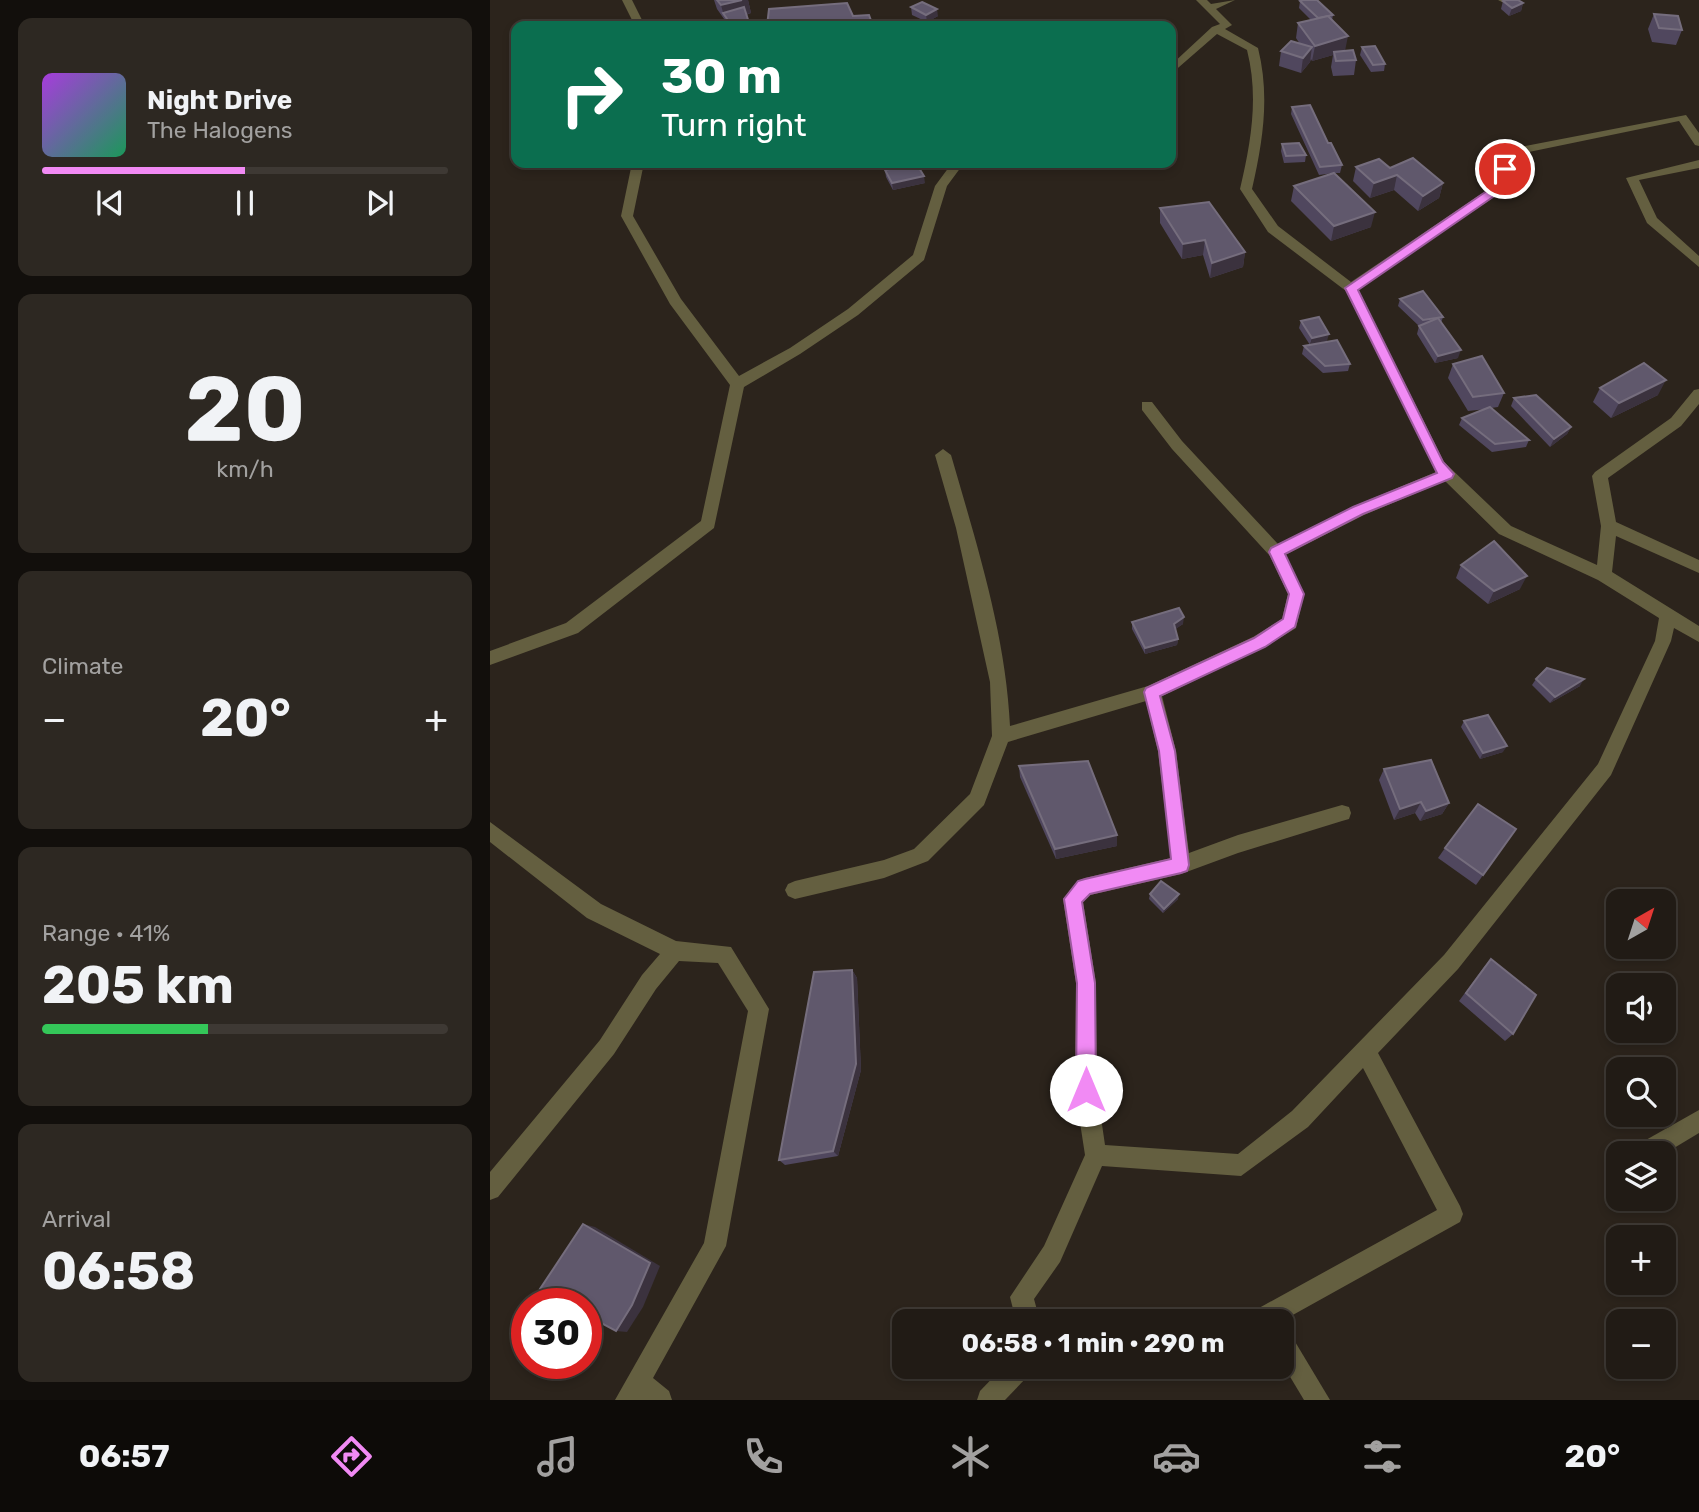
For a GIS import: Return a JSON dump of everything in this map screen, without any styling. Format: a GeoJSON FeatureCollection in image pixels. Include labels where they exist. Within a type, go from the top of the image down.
{"type":"FeatureCollection","features":[{"type":"Feature","properties":{"kind":"street"},"geometry":{"type":"LineString","coordinates":[[627,0],[638,21]]}},
{"type":"Feature","properties":{"kind":"street"},"geometry":{"type":"LineString","coordinates":[[1205,4],[1230,0]]}},
{"type":"Feature","properties":{"kind":"street"},"geometry":{"type":"LineString","coordinates":[[1176,66],[1216,29],[1227,25],[1205,4]]}},
{"type":"Feature","properties":{"kind":"street"},"geometry":{"type":"LineString","coordinates":[[1216,29],[1252,48],[1259,69],[1261,126],[1246,189],[1273,229],[1351,288],[1438,465],[1505,530],[1604,575],[1699,635]]}},
{"type":"Feature","properties":{"kind":"street"},"geometry":{"type":"LineString","coordinates":[[1351,288],[1502,186],[1508,153],[1682,117],[1699,142]]}},
{"type":"Feature","properties":{"kind":"street"},"geometry":{"type":"LineString","coordinates":[[1699,164],[1632,178],[1652,220],[1699,263]]}},
{"type":"Feature","properties":{"kind":"street"},"geometry":{"type":"LineString","coordinates":[[490,658],[572,628],[708,524],[737,384],[675,301],[627,216],[637,168]]}},
{"type":"Feature","properties":{"kind":"street"},"geometry":{"type":"LineString","coordinates":[[737,384],[795,351],[853,312],[919,257],[941,186],[954,168]]}},
{"type":"Feature","properties":{"kind":"street"},"geometry":{"type":"LineString","coordinates":[[1604,575],[1609,526],[1600,476],[1676,422],[1699,394]]}},
{"type":"Feature","properties":{"kind":"street"},"geometry":{"type":"LineString","coordinates":[[1001,736],[1152,692],[1259,642],[1290,623],[1296,594],[1276,552],[1177,445],[1147,406]]}},
{"type":"Feature","properties":{"kind":"street"},"geometry":{"type":"LineString","coordinates":[[795,890],[884,869],[920,855],[977,799],[1001,736],[999,682],[964,528],[943,455]]}},
{"type":"Feature","properties":{"kind":"street"},"geometry":{"type":"LineString","coordinates":[[1276,552],[1358,511],[1447,474]]}},
{"type":"Feature","properties":{"kind":"street"},"geometry":{"type":"LineString","coordinates":[[1609,526],[1699,567]]}},
{"type":"Feature","properties":{"kind":"street"},"geometry":{"type":"LineString","coordinates":[[1096,1155],[1241,1165],[1300,1119],[1451,962],[1605,769],[1663,641],[1668,614]]}},
{"type":"Feature","properties":{"kind":"street"},"geometry":{"type":"LineString","coordinates":[[1152,692],[1167,751],[1181,865]]}},
{"type":"Feature","properties":{"kind":"street"},"geometry":{"type":"LineString","coordinates":[[1025,1309],[1022,1297],[1052,1254],[1096,1155],[1086,1090],[1086,983],[1073,899],[1085,887],[1181,865],[1238,844],[1342,813]]}},
{"type":"Feature","properties":{"kind":"street"},"geometry":{"type":"LineString","coordinates":[[491,834],[594,911],[675,951],[724,954],[759,1009],[715,1245],[633,1391],[660,1400]]}},
{"type":"Feature","properties":{"kind":"street"},"geometry":{"type":"LineString","coordinates":[[490,1189],[607,1047],[649,982],[675,951]]}},
{"type":"Feature","properties":{"kind":"street"},"geometry":{"type":"LineString","coordinates":[[1280,1309],[1452,1214],[1365,1051]]}},
{"type":"Feature","properties":{"kind":"street"},"geometry":{"type":"LineString","coordinates":[[1665,1141],[1699,1121]]}},
{"type":"Feature","properties":{"kind":"street"},"geometry":{"type":"LineString","coordinates":[[1294,1361],[1318,1400]]}},
{"type":"Feature","properties":{"kind":"street"},"geometry":{"type":"LineString","coordinates":[[989,1400],[1007,1379]]}},
{"type":"Feature","properties":{"kind":"building"},"geometry":{"type":"Polygon","coordinates":[[[717,0],[742,0],[721,5],[717,0]]]}},
{"type":"Feature","properties":{"kind":"building"},"geometry":{"type":"Polygon","coordinates":[[[1317,0],[1333,15],[1318,18],[1300,1],[1317,0]]]}},
{"type":"Feature","properties":{"kind":"building"},"geometry":{"type":"Polygon","coordinates":[[[1503,1],[1523,3],[1512,8],[1503,1]]]}},
{"type":"Feature","properties":{"kind":"building"},"geometry":{"type":"Polygon","coordinates":[[[922,2],[937,9],[926,15],[911,7],[922,2]]]}},
{"type":"Feature","properties":{"kind":"building"},"geometry":{"type":"Polygon","coordinates":[[[847,3],[853,16],[869,15],[871,21],[768,21],[769,9],[847,3]]]}},
{"type":"Feature","properties":{"kind":"building"},"geometry":{"type":"Polygon","coordinates":[[[744,7],[748,21],[729,21],[723,13],[744,7]]]}},
{"type":"Feature","properties":{"kind":"building"},"geometry":{"type":"Polygon","coordinates":[[[1654,14],[1678,16],[1682,30],[1659,28],[1654,14]]]}},
{"type":"Feature","properties":{"kind":"building"},"geometry":{"type":"Polygon","coordinates":[[[1328,16],[1348,36],[1315,46],[1298,23],[1328,16]]]}},
{"type":"Feature","properties":{"kind":"building"},"geometry":{"type":"Polygon","coordinates":[[[1291,41],[1312,47],[1303,58],[1281,51],[1291,41]]]}},
{"type":"Feature","properties":{"kind":"building"},"geometry":{"type":"Polygon","coordinates":[[[1375,46],[1385,64],[1373,65],[1362,47],[1375,46]]]}},
{"type":"Feature","properties":{"kind":"building"},"geometry":{"type":"Polygon","coordinates":[[[1353,50],[1356,60],[1336,61],[1334,52],[1353,50]]]}},
{"type":"Feature","properties":{"kind":"building"},"geometry":{"type":"Polygon","coordinates":[[[1310,105],[1342,165],[1320,167],[1292,107],[1310,105]]]}},
{"type":"Feature","properties":{"kind":"building"},"geometry":{"type":"Polygon","coordinates":[[[1299,143],[1306,155],[1286,156],[1282,144],[1299,143]]]}},
{"type":"Feature","properties":{"kind":"building"},"geometry":{"type":"Polygon","coordinates":[[[1413,158],[1443,183],[1423,196],[1397,175],[1374,183],[1356,167],[1379,159],[1390,168],[1413,158]]]}},
{"type":"Feature","properties":{"kind":"building"},"geometry":{"type":"Polygon","coordinates":[[[919,168],[924,176],[892,183],[885,170],[919,168]]]}},
{"type":"Feature","properties":{"kind":"building"},"geometry":{"type":"Polygon","coordinates":[[[1334,173],[1375,212],[1334,226],[1294,186],[1334,173]]]}},
{"type":"Feature","properties":{"kind":"building"},"geometry":{"type":"Polygon","coordinates":[[[1209,202],[1245,252],[1212,263],[1205,240],[1183,244],[1160,208],[1209,202]]]}},
{"type":"Feature","properties":{"kind":"building"},"geometry":{"type":"Polygon","coordinates":[[[1423,291],[1443,317],[1423,320],[1400,299],[1423,291]]]}},
{"type":"Feature","properties":{"kind":"building"},"geometry":{"type":"Polygon","coordinates":[[[1319,317],[1329,334],[1312,338],[1301,321],[1319,317]]]}},
{"type":"Feature","properties":{"kind":"building"},"geometry":{"type":"Polygon","coordinates":[[[1438,318],[1461,350],[1438,356],[1419,326],[1438,318]]]}},
{"type":"Feature","properties":{"kind":"building"},"geometry":{"type":"Polygon","coordinates":[[[1337,340],[1350,364],[1325,366],[1304,346],[1337,340]]]}},
{"type":"Feature","properties":{"kind":"building"},"geometry":{"type":"Polygon","coordinates":[[[1482,356],[1504,393],[1473,397],[1453,364],[1482,356]]]}},
{"type":"Feature","properties":{"kind":"building"},"geometry":{"type":"Polygon","coordinates":[[[1644,363],[1666,380],[1619,403],[1600,388],[1644,363]]]}},
{"type":"Feature","properties":{"kind":"building"},"geometry":{"type":"Polygon","coordinates":[[[1536,395],[1571,427],[1554,439],[1514,398],[1536,395]]]}},
{"type":"Feature","properties":{"kind":"building"},"geometry":{"type":"Polygon","coordinates":[[[1490,407],[1529,440],[1495,444],[1462,418],[1490,407]]]}},
{"type":"Feature","properties":{"kind":"building"},"geometry":{"type":"Polygon","coordinates":[[[1494,541],[1527,576],[1494,591],[1461,565],[1494,541]]]}},
{"type":"Feature","properties":{"kind":"building"},"geometry":{"type":"Polygon","coordinates":[[[1179,608],[1184,617],[1174,624],[1178,639],[1145,648],[1132,622],[1179,608]]]}},
{"type":"Feature","properties":{"kind":"building"},"geometry":{"type":"Polygon","coordinates":[[[1547,668],[1584,679],[1555,697],[1536,679],[1547,668]]]}},
{"type":"Feature","properties":{"kind":"building"},"geometry":{"type":"Polygon","coordinates":[[[1488,715],[1507,746],[1483,753],[1464,721],[1488,715]]]}},
{"type":"Feature","properties":{"kind":"building"},"geometry":{"type":"Polygon","coordinates":[[[1431,760],[1449,803],[1426,811],[1421,802],[1400,809],[1384,769],[1431,760]]]}},
{"type":"Feature","properties":{"kind":"building"},"geometry":{"type":"Polygon","coordinates":[[[1088,761],[1117,835],[1055,849],[1019,766],[1088,761]]]}},
{"type":"Feature","properties":{"kind":"building"},"geometry":{"type":"Polygon","coordinates":[[[1478,804],[1516,829],[1483,875],[1445,848],[1478,804]]]}},
{"type":"Feature","properties":{"kind":"building"},"geometry":{"type":"Polygon","coordinates":[[[1161,881],[1179,894],[1164,909],[1150,894],[1161,881]]]}},
{"type":"Feature","properties":{"kind":"building"},"geometry":{"type":"Polygon","coordinates":[[[1491,959],[1536,995],[1513,1034],[1466,993],[1491,959]]]}},
{"type":"Feature","properties":{"kind":"building"},"geometry":{"type":"Polygon","coordinates":[[[852,970],[856,1064],[833,1151],[779,1160],[814,972],[852,970]]]}},
{"type":"Feature","properties":{"kind":"building"},"geometry":{"type":"Polygon","coordinates":[[[583,1224],[650,1263],[632,1305],[616,1331],[602,1324],[602,1288],[541,1288],[583,1224]]]}},
{"type":"Feature","properties":{"kind":"route"},"geometry":{"type":"LineString","coordinates":[[1086,1090],[1086,983],[1073,899],[1085,887],[1181,865],[1167,751],[1152,692],[1259,642],[1290,623],[1296,594],[1276,552],[1358,511],[1447,474],[1438,465],[1351,288],[1502,186],[1505,169]]}}]}
